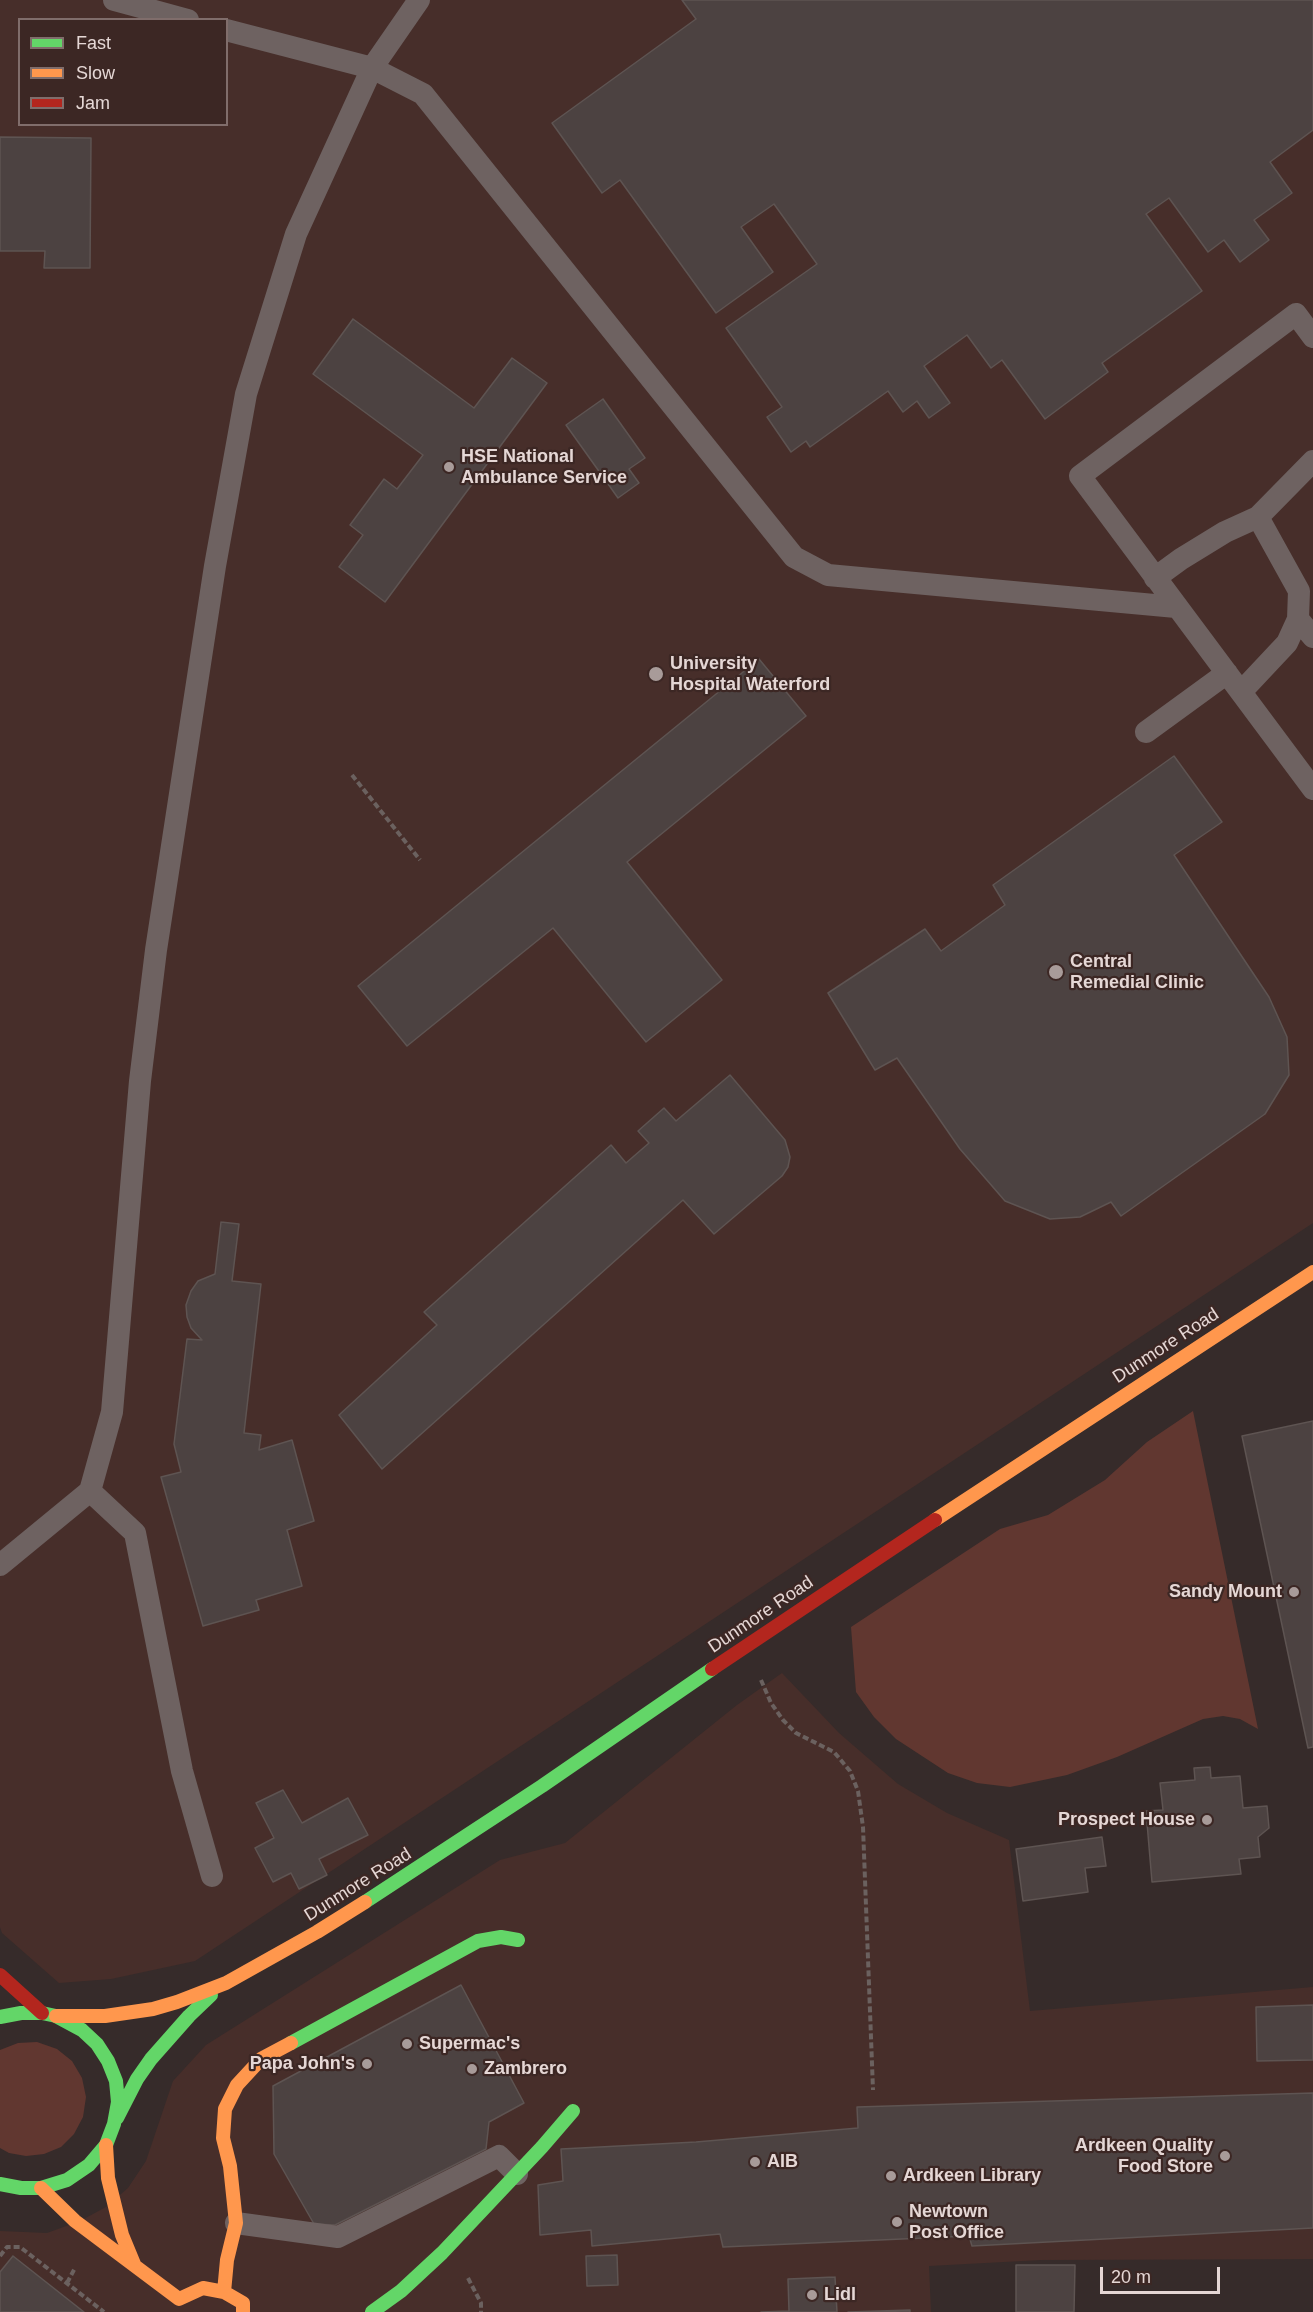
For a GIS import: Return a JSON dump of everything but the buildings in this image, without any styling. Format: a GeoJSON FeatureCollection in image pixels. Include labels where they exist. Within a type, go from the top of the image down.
{"type":"FeatureCollection","features":[{"type":"Feature","properties":{"kind":"main road","name":"Dunmore Road"},"geometry":{"type":"LineString","coordinates":[[56,2016],[105,2016],[153,2009],[201,1994],[226,1983],[317,1932],[542,1786],[739,1651],[1188,1352],[1313,1272]]}},
{"type":"Feature","properties":{"kind":"main road"},"geometry":{"type":"LineString","coordinates":[[224,2292],[227,2260],[236,2223],[230,2166],[223,2138],[225,2109],[237,2085],[261,2059],[478,1941],[501,1937],[518,1940]]}},
{"type":"Feature","properties":{"kind":"main road"},"geometry":{"type":"LineString","coordinates":[[0,1975],[42,2013]]}},
{"type":"Feature","properties":{"kind":"main road","name":"Dunmore Road"},"geometry":{"type":"LineString","coordinates":[[114,2124],[137,2079],[160,2048],[189,2016],[226,1983]]}},
{"type":"Feature","properties":{"kind":"main road"},"geometry":{"type":"LineString","coordinates":[[0,2017],[21,2013],[42,2013],[56,2016],[82,2030],[97,2044],[108,2061],[116,2081],[118,2102],[114,2124],[106,2145],[89,2165],[67,2180],[41,2188],[0,2185]]}},
{"type":"Feature","properties":{"kind":"main road"},"geometry":{"type":"LineString","coordinates":[[372,2312],[401,2291],[442,2253],[542,2147],[573,2110]]}},
{"type":"Feature","properties":{"kind":"main road"},"geometry":{"type":"LineString","coordinates":[[106,2145],[108,2178],[122,2235],[134,2264]]}},
{"type":"Feature","properties":{"kind":"main road"},"geometry":{"type":"LineString","coordinates":[[41,2188],[75,2221],[134,2264],[176,2306],[203,2288],[224,2292],[243,2303],[243,2312]]}},
{"type":"Feature","properties":{"kind":"lane"},"geometry":{"type":"LineString","coordinates":[[114,0],[181,18]]}},
{"type":"Feature","properties":{"kind":"lane"},"geometry":{"type":"LineString","coordinates":[[0,1565],[90,1491],[112,1412],[140,1081],[156,950],[215,566],[246,394],[296,234],[372,68],[419,0]]}},
{"type":"Feature","properties":{"kind":"lane"},"geometry":{"type":"LineString","coordinates":[[228,31],[372,68],[423,94],[794,556],[828,575],[1176,607]]}},
{"type":"Feature","properties":{"kind":"lane"},"geometry":{"type":"LineString","coordinates":[[1310,326],[1296,314],[1080,476],[1313,789]]}},
{"type":"Feature","properties":{"kind":"lane"},"geometry":{"type":"LineString","coordinates":[[1155,578],[1225,532],[1258,517],[1313,461]]}},
{"type":"Feature","properties":{"kind":"lane"},"geometry":{"type":"LineString","coordinates":[[1241,692],[1287,643],[1298,619],[1299,591],[1258,517]]}},
{"type":"Feature","properties":{"kind":"lane"},"geometry":{"type":"LineString","coordinates":[[1298,619],[1313,637]]}},
{"type":"Feature","properties":{"kind":"lane"},"geometry":{"type":"LineString","coordinates":[[1146,732],[1227,673]]}},
{"type":"Feature","properties":{"kind":"lane"},"geometry":{"type":"LineString","coordinates":[[90,1491],[135,1533],[182,1771],[212,1876]]}},
{"type":"Feature","properties":{"kind":"lane"},"geometry":{"type":"LineString","coordinates":[[236,2223],[338,2237],[500,2156],[517,2174]]}},
{"type":"Feature","properties":{"kind":"path"},"geometry":{"type":"LineString","coordinates":[[352,776],[420,860]]}},
{"type":"Feature","properties":{"kind":"path"},"geometry":{"type":"LineString","coordinates":[[739,1651],[765,1685],[771,1703],[783,1720],[796,1733],[834,1752],[850,1771],[858,1791],[863,1827],[873,2090]]}},
{"type":"Feature","properties":{"kind":"path"},"geometry":{"type":"LineString","coordinates":[[0,2256],[7,2247],[20,2247],[104,2312]]}},
{"type":"Feature","properties":{"kind":"shaded area","name":"University Hospital Waterford"},"geometry":{"type":"Polygon","coordinates":[[[0,0],[1313,0],[1313,1223],[195,1961],[111,1979],[59,1983],[2,1933],[0,1927],[0,0]]]}},
{"type":"Feature","properties":{"kind":"shaded area"},"geometry":{"type":"Polygon","coordinates":[[[1193,1411],[1258,1729],[1240,1719],[1223,1716],[1203,1719],[1117,1757],[1067,1775],[1010,1787],[977,1783],[948,1773],[896,1739],[874,1717],[856,1692],[851,1627],[1000,1529],[1048,1515],[1105,1480],[1147,1442],[1193,1411]]]}},
{"type":"Feature","properties":{"kind":"shaded area"},"geometry":{"type":"Polygon","coordinates":[[[782,1673],[839,1733],[898,1784],[947,1813],[1009,1840],[1030,2011],[1313,1987],[1313,2259],[1041,2260],[929,2266],[931,2312],[0,2312],[0,2231],[47,2233],[80,2221],[106,2207],[128,2188],[146,2161],[173,2081],[206,2045],[500,1860],[565,1843],[737,1705],[782,1673]]]}},
{"type":"Feature","properties":{"kind":"shaded area"},"geometry":{"type":"Polygon","coordinates":[[[37,2042],[57,2049],[72,2061],[82,2078],[86,2097],[83,2117],[74,2134],[61,2147],[44,2154],[26,2156],[9,2153],[0,2148],[0,2050],[18,2043],[37,2042]]]}},
{"type":"Feature","properties":{"kind":"traffic: fast"},"geometry":{"type":"LineString","coordinates":[[365,1902],[542,1786],[712,1669]]}},
{"type":"Feature","properties":{"kind":"traffic: fast"},"geometry":{"type":"LineString","coordinates":[[291,2043],[478,1941],[501,1937],[518,1940]]}},
{"type":"Feature","properties":{"kind":"traffic: fast"},"geometry":{"type":"LineString","coordinates":[[117,2118],[137,2079],[151,2059],[211,1995]]}},
{"type":"Feature","properties":{"kind":"traffic: fast"},"geometry":{"type":"LineString","coordinates":[[0,2017],[21,2013],[42,2013],[56,2016],[82,2030],[97,2044],[108,2061],[116,2081],[118,2102],[114,2124],[106,2145],[89,2165],[67,2180],[41,2188],[21,2188],[0,2184]]}},
{"type":"Feature","properties":{"kind":"traffic: fast"},"geometry":{"type":"LineString","coordinates":[[372,2312],[401,2291],[442,2253],[573,2111]]}},
{"type":"Feature","properties":{"kind":"traffic: slow"},"geometry":{"type":"LineString","coordinates":[[935,1520],[1313,1272]]}},
{"type":"Feature","properties":{"kind":"traffic: slow"},"geometry":{"type":"LineString","coordinates":[[56,2016],[105,2016],[153,2009],[177,2002],[226,1983],[365,1902]]}},
{"type":"Feature","properties":{"kind":"traffic: slow"},"geometry":{"type":"LineString","coordinates":[[243,2312],[243,2303],[224,2292],[227,2260],[236,2223],[230,2166],[223,2138],[225,2109],[237,2085],[261,2059],[291,2043]]}},
{"type":"Feature","properties":{"kind":"traffic: slow"},"geometry":{"type":"LineString","coordinates":[[106,2145],[108,2178],[122,2235],[134,2264]]}},
{"type":"Feature","properties":{"kind":"traffic: slow"},"geometry":{"type":"LineString","coordinates":[[41,2188],[75,2221],[179,2299],[203,2288],[224,2292]]}},
{"type":"Feature","properties":{"kind":"traffic: jam"},"geometry":{"type":"LineString","coordinates":[[712,1669],[935,1520]]}},
{"type":"Feature","properties":{"kind":"traffic: jam"},"geometry":{"type":"LineString","coordinates":[[0,1975],[42,2013]]}},
{"type":"Feature","properties":{"kind":"place","name":"HSE National Ambulance Service"},"geometry":{"type":"Point","coordinates":[449,467]}},
{"type":"Feature","properties":{"kind":"place","name":"University Hospital Waterford"},"geometry":{"type":"Point","coordinates":[656,674]}},
{"type":"Feature","properties":{"kind":"place","name":"Central Remedial Clinic"},"geometry":{"type":"Point","coordinates":[1056,972]}},
{"type":"Feature","properties":{"kind":"place","name":"Sandy Mount"},"geometry":{"type":"Point","coordinates":[1294,1592]}},
{"type":"Feature","properties":{"kind":"place","name":"Prospect House"},"geometry":{"type":"Point","coordinates":[1207,1820]}},
{"type":"Feature","properties":{"kind":"place","name":"Supermac's"},"geometry":{"type":"Point","coordinates":[407,2044]}},
{"type":"Feature","properties":{"kind":"place","name":"Papa John's"},"geometry":{"type":"Point","coordinates":[367,2064]}},
{"type":"Feature","properties":{"kind":"place","name":"Zambrero"},"geometry":{"type":"Point","coordinates":[472,2069]}},
{"type":"Feature","properties":{"kind":"place","name":"Ardkeen Quality Food Store"},"geometry":{"type":"Point","coordinates":[1225,2156]}},
{"type":"Feature","properties":{"kind":"place","name":"AIB"},"geometry":{"type":"Point","coordinates":[755,2162]}},
{"type":"Feature","properties":{"kind":"place","name":"Ardkeen Library"},"geometry":{"type":"Point","coordinates":[891,2176]}},
{"type":"Feature","properties":{"kind":"place","name":"Newtown Post Office"},"geometry":{"type":"Point","coordinates":[897,2222]}},
{"type":"Feature","properties":{"kind":"place","name":"Lidl"},"geometry":{"type":"Point","coordinates":[812,2295]}}]}
